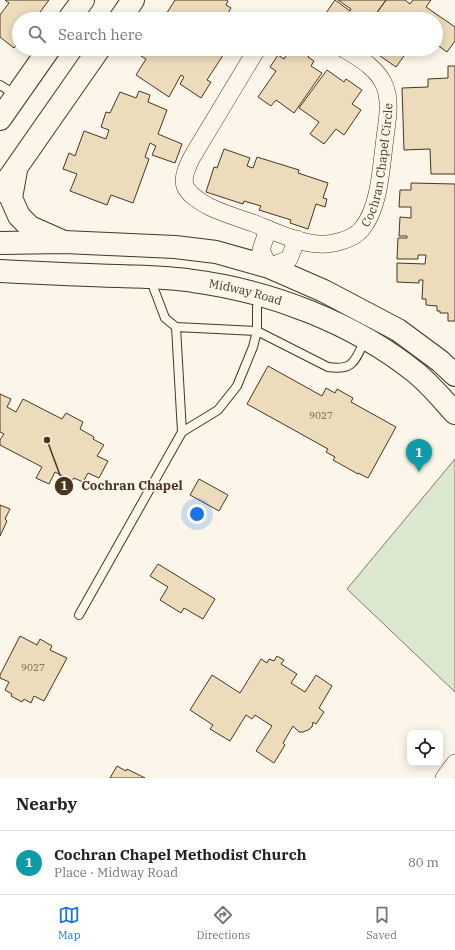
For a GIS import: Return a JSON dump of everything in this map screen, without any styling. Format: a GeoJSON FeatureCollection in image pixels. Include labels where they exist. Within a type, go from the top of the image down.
{"type":"FeatureCollection","features":[{"type":"Feature","properties":{"kind":"main road"},"geometry":{"type":"LineString","coordinates":[[75,12],[83,0]]}},
{"type":"Feature","properties":{"kind":"main road"},"geometry":{"type":"LineString","coordinates":[[125,12],[133,0]]}},
{"type":"Feature","properties":{"kind":"main road"},"geometry":{"type":"LineString","coordinates":[[0,119],[8,90],[42,56]]}},
{"type":"Feature","properties":{"kind":"main road"},"geometry":{"type":"LineString","coordinates":[[0,191],[94,56]]}},
{"type":"Feature","properties":{"kind":"main road"},"geometry":{"type":"LineString","coordinates":[[16,167],[11,198],[19,216],[30,227],[64,242]]}},
{"type":"Feature","properties":{"kind":"main road"},"geometry":{"type":"LineString","coordinates":[[0,243],[64,242],[175,247],[216,252],[269,267],[324,291],[398,330],[440,360],[455,375]]}},
{"type":"Feature","properties":{"kind":"main road"},"geometry":{"type":"LineString","coordinates":[[260,296],[269,267]]}},
{"type":"Feature","properties":{"kind":"main road","name":"Midway Road"},"geometry":{"type":"LineString","coordinates":[[0,272],[193,281],[227,287],[297,307],[330,320],[378,346],[416,373],[455,413]]}},
{"type":"Feature","properties":{"kind":"street","name":"Cochran Chapel Circle"},"geometry":{"type":"LineString","coordinates":[[253,56],[192,157],[185,172],[185,185],[192,196],[207,206],[297,239],[319,244],[333,244],[348,239],[360,231],[373,211],[380,179],[388,106],[385,87],[377,74],[356,56]]}},
{"type":"Feature","properties":{"kind":"street"},"geometry":{"type":"LineString","coordinates":[[268,229],[261,250],[269,267],[289,259],[297,239]]}},
{"type":"Feature","properties":{"kind":"street"},"geometry":{"type":"LineString","coordinates":[[444,778],[455,763]]}},
{"type":"Feature","properties":{"kind":"lane"},"geometry":{"type":"LineString","coordinates":[[154,278],[154,289],[165,318],[176,327],[257,331],[328,367],[338,368],[346,368],[352,363],[365,340]]}},
{"type":"Feature","properties":{"kind":"lane"},"geometry":{"type":"LineString","coordinates":[[79,615],[182,432],[218,410],[237,386],[253,347],[257,331],[257,308],[260,296]]}},
{"type":"Feature","properties":{"kind":"lane"},"geometry":{"type":"LineString","coordinates":[[176,327],[182,432]]}},
{"type":"Feature","properties":{"kind":"green space"},"geometry":{"type":"Polygon","coordinates":[[[455,459],[455,692],[347,589],[455,459]]]}},
{"type":"Feature","properties":{"kind":"building"},"geometry":{"type":"Polygon","coordinates":[[[5,0],[49,0],[40,12],[12,12],[12,46],[0,37],[0,15],[9,3],[5,0]]]}},
{"type":"Feature","properties":{"kind":"building"},"geometry":{"type":"Polygon","coordinates":[[[175,0],[226,0],[228,1],[226,5],[231,8],[229,12],[167,12],[175,0]]]}},
{"type":"Feature","properties":{"kind":"building"},"geometry":{"type":"Polygon","coordinates":[[[335,0],[350,11],[351,9],[338,0],[386,0],[377,12],[327,12],[335,0]]]}},
{"type":"Feature","properties":{"kind":"building"},"geometry":{"type":"Polygon","coordinates":[[[386,0],[405,0],[410,4],[413,0],[431,0],[426,7],[433,12],[377,12],[386,0]]]}},
{"type":"Feature","properties":{"kind":"building"},"geometry":{"type":"Polygon","coordinates":[[[443,19],[455,27],[455,41],[447,52],[443,49],[443,19]]]}},
{"type":"Feature","properties":{"kind":"building"},"geometry":{"type":"Polygon","coordinates":[[[141,56],[222,56],[207,80],[211,82],[201,98],[180,84],[184,77],[181,75],[169,97],[136,75],[146,59],[141,56]]]}},
{"type":"Feature","properties":{"kind":"building"},"geometry":{"type":"Polygon","coordinates":[[[277,56],[284,59],[286,56],[309,56],[308,57],[314,61],[311,66],[322,73],[294,113],[276,100],[271,106],[258,97],[276,71],[270,67],[277,56]]]}},
{"type":"Feature","properties":{"kind":"building"},"geometry":{"type":"Polygon","coordinates":[[[380,56],[404,56],[396,67],[380,56]]]}},
{"type":"Feature","properties":{"kind":"building"},"geometry":{"type":"Polygon","coordinates":[[[448,66],[455,66],[455,174],[431,174],[430,149],[404,150],[402,88],[428,87],[428,79],[448,78],[448,66]]]}},
{"type":"Feature","properties":{"kind":"building"},"geometry":{"type":"Polygon","coordinates":[[[327,70],[344,82],[346,79],[362,90],[352,104],[361,110],[344,135],[336,129],[324,144],[310,134],[319,122],[299,108],[327,70]]]}},
{"type":"Feature","properties":{"kind":"building"},"geometry":{"type":"Polygon","coordinates":[[[139,91],[150,95],[148,102],[167,110],[158,134],[182,144],[175,163],[152,155],[156,146],[150,143],[145,157],[149,159],[133,203],[111,195],[107,205],[70,191],[77,174],[63,169],[69,153],[75,156],[84,131],[106,139],[109,130],[101,127],[106,112],[110,113],[120,92],[136,98],[139,91]]]}},
{"type":"Feature","properties":{"kind":"building"},"geometry":{"type":"Polygon","coordinates":[[[224,149],[250,158],[247,166],[253,168],[257,157],[299,170],[298,173],[328,183],[323,198],[327,199],[325,207],[316,204],[308,229],[290,223],[291,220],[259,210],[261,206],[244,201],[243,204],[206,192],[214,167],[217,168],[224,149]]]}},
{"type":"Feature","properties":{"kind":"building"},"geometry":{"type":"Polygon","coordinates":[[[411,183],[455,184],[455,321],[448,321],[448,313],[440,313],[440,311],[437,311],[437,306],[426,305],[426,299],[422,299],[423,280],[419,280],[419,283],[397,282],[397,263],[425,264],[426,255],[418,255],[418,259],[397,259],[398,238],[407,238],[407,236],[399,236],[400,217],[411,218],[411,207],[399,207],[400,190],[411,190],[411,183]]]}},
{"type":"Feature","properties":{"kind":"building"},"geometry":{"type":"Polygon","coordinates":[[[268,366],[322,396],[326,388],[335,393],[337,389],[353,398],[351,402],[396,427],[368,478],[333,460],[335,457],[326,452],[328,449],[247,404],[268,366]]]}},
{"type":"Feature","properties":{"kind":"building"},"geometry":{"type":"Polygon","coordinates":[[[0,394],[11,399],[7,407],[16,412],[23,399],[62,419],[66,413],[83,422],[80,429],[104,445],[97,456],[108,461],[99,478],[88,473],[83,482],[74,478],[72,481],[55,472],[49,484],[36,478],[42,467],[0,445],[0,440],[4,434],[0,432],[0,394]]]}},
{"type":"Feature","properties":{"kind":"building"},"geometry":{"type":"Polygon","coordinates":[[[199,479],[228,495],[219,511],[190,495],[199,479]]]}},
{"type":"Feature","properties":{"kind":"building"},"geometry":{"type":"Polygon","coordinates":[[[0,505],[10,509],[5,519],[7,521],[0,536],[0,505]]]}},
{"type":"Feature","properties":{"kind":"building"},"geometry":{"type":"Polygon","coordinates":[[[158,564],[215,599],[203,619],[184,608],[181,613],[160,600],[168,587],[150,576],[158,564]]]}},
{"type":"Feature","properties":{"kind":"building"},"geometry":{"type":"Polygon","coordinates":[[[20,636],[37,645],[40,639],[52,646],[50,650],[67,658],[44,701],[34,696],[31,703],[24,699],[22,702],[11,696],[12,694],[5,690],[9,682],[0,678],[0,675],[20,636]]]}},
{"type":"Feature","properties":{"kind":"building"},"geometry":{"type":"Polygon","coordinates":[[[277,656],[284,660],[281,664],[297,674],[291,683],[305,692],[316,675],[332,686],[319,708],[324,712],[316,724],[313,722],[312,727],[303,732],[299,732],[293,726],[283,743],[285,745],[274,763],[256,751],[272,726],[255,715],[252,719],[246,715],[230,741],[210,729],[213,725],[190,710],[212,675],[240,693],[261,659],[267,663],[269,659],[274,661],[277,656]]]}},
{"type":"Feature","properties":{"kind":"building"},"geometry":{"type":"Polygon","coordinates":[[[117,766],[126,771],[127,769],[145,778],[110,778],[117,766]]]}},
{"type":"Feature","properties":{"kind":"place","name":"Cochran Chapel"},"geometry":{"type":"Point","coordinates":[47,440]}},
{"type":"Feature","properties":{"kind":"place","name":"Cochran Chapel Methodist Church"},"geometry":{"type":"Point","coordinates":[419,472]}}]}
